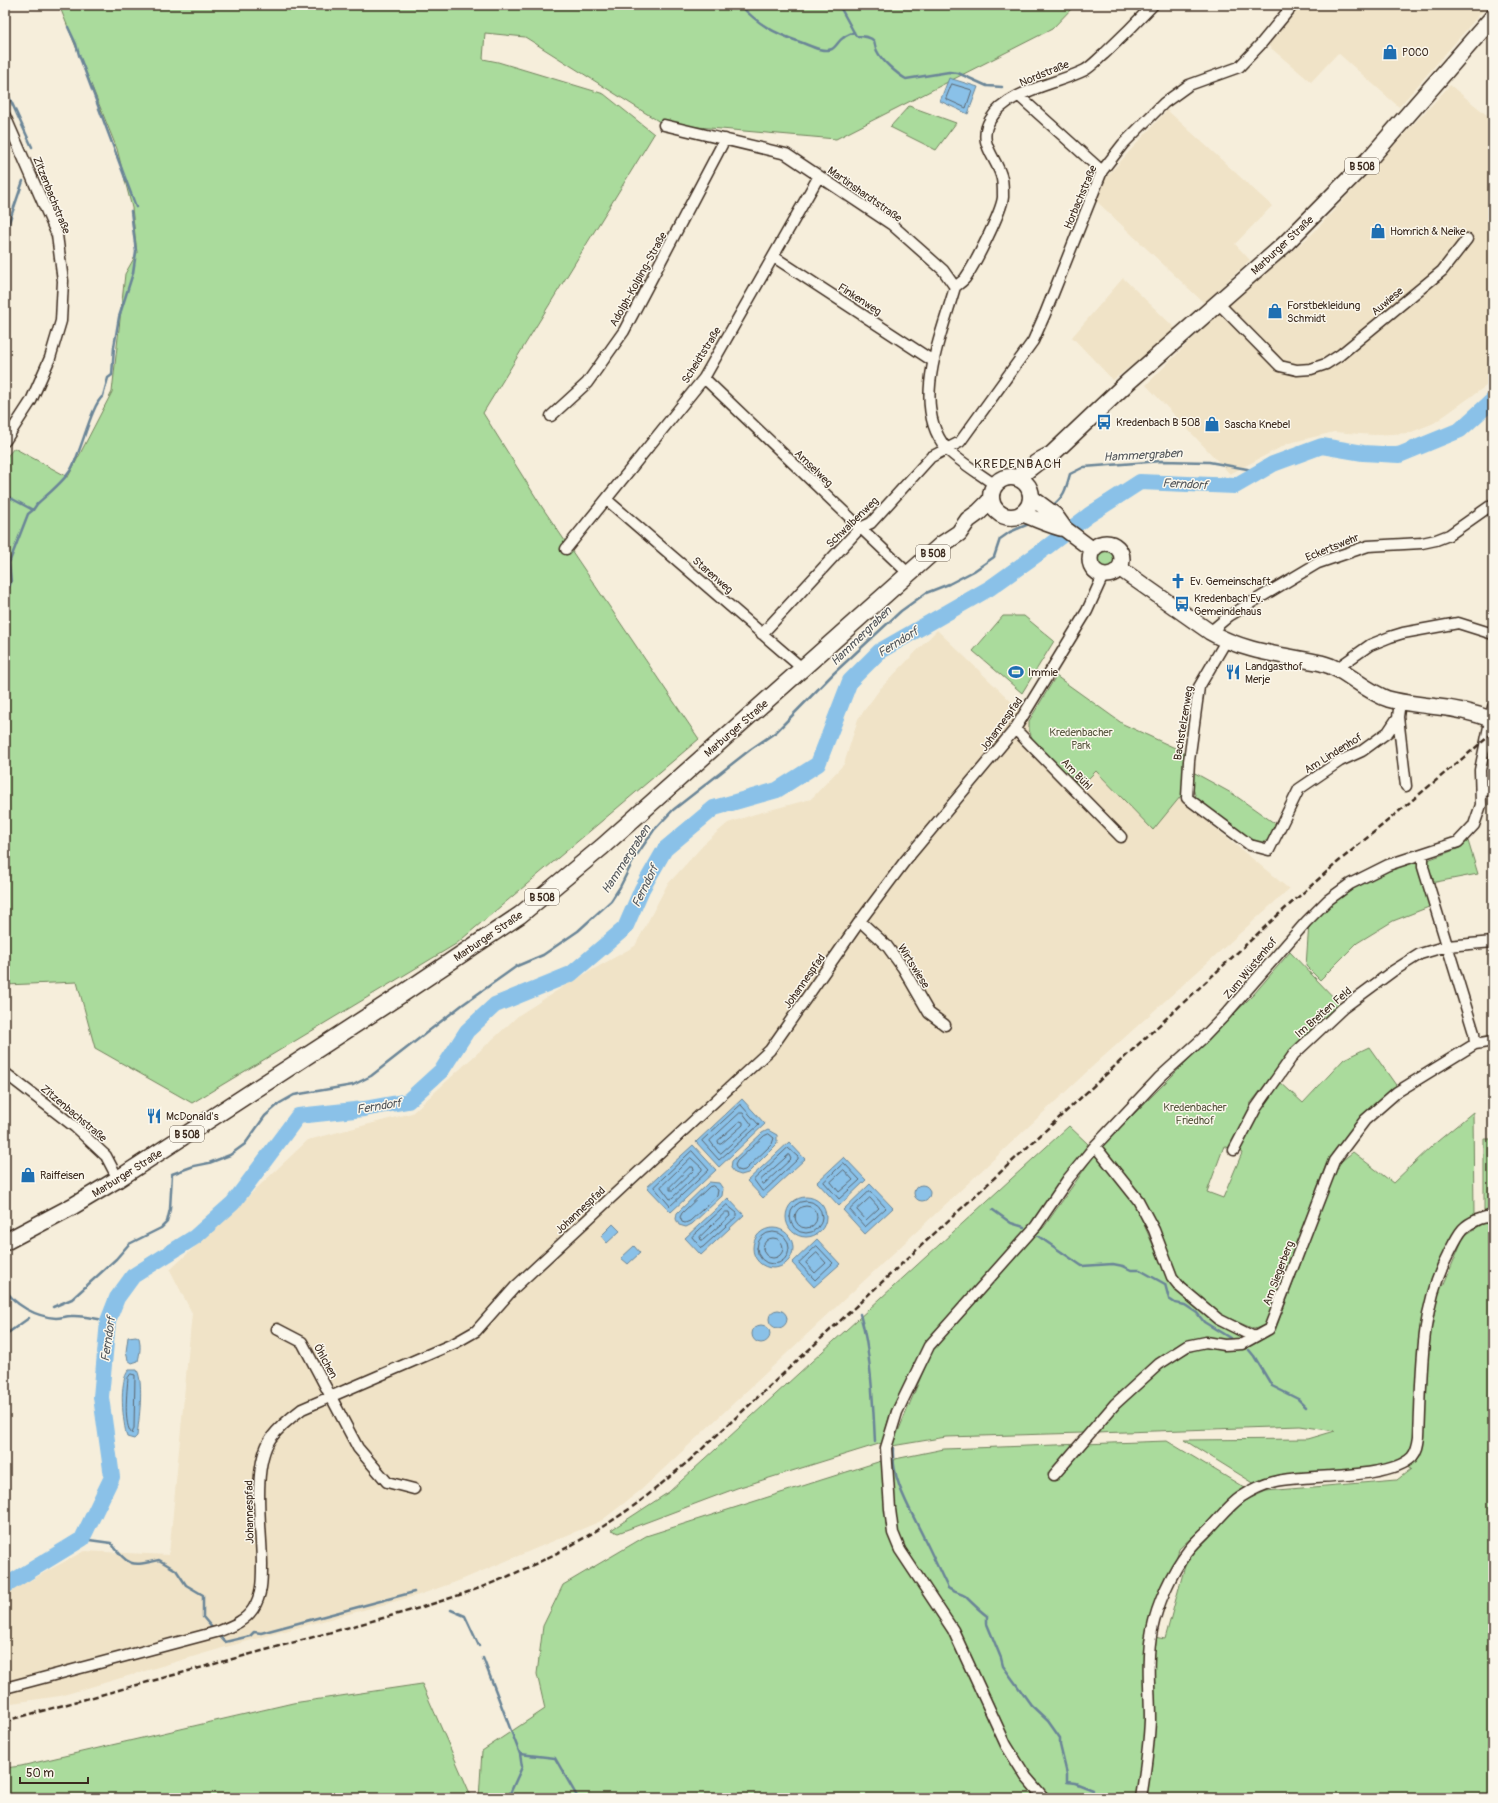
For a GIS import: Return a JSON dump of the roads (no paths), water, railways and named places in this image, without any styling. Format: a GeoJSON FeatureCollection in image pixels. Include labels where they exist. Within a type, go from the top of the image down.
{"type":"FeatureCollection","features":[{"type":"Feature","properties":{"kind":"main road","name":"Marburger Straße"},"geometry":{"type":"LineString","coordinates":[[1026,487],[1048,464],[1051,454],[1119,390],[1284,245],[1371,157],[1493,17]]}},
{"type":"Feature","properties":{"kind":"main road"},"geometry":{"type":"LineString","coordinates":[[995,485],[1004,478],[1026,487],[1055,515],[1065,529],[1093,550]]}},
{"type":"Feature","properties":{"kind":"main road","name":"B 508"},"geometry":{"type":"LineString","coordinates":[[990,500],[991,493],[995,485]]}},
{"type":"Feature","properties":{"kind":"main road","name":"B 508"},"geometry":{"type":"LineString","coordinates":[[1022,514],[1030,504],[1026,487]]}},
{"type":"Feature","properties":{"kind":"main road","name":"Marburger Straße"},"geometry":{"type":"LineString","coordinates":[[5,1242],[73,1206],[118,1179],[402,994],[520,915],[596,852],[909,574],[959,533],[968,520],[979,512],[990,500]]}},
{"type":"Feature","properties":{"kind":"main road"},"geometry":{"type":"LineString","coordinates":[[990,500],[993,507],[1000,514],[1010,518],[1022,514],[1038,519],[1052,526],[1065,529]]}},
{"type":"Feature","properties":{"kind":"main road","name":"Marburger Straße"},"geometry":{"type":"LineString","coordinates":[[959,533],[971,530],[1000,514]]}},
{"type":"Feature","properties":{"kind":"main road"},"geometry":{"type":"LineString","coordinates":[[1103,543],[1115,546],[1121,552],[1122,557],[1119,568],[1112,574],[1102,575],[1096,572],[1091,564],[1090,557],[1093,550],[1103,543]]}},
{"type":"Feature","properties":{"kind":"main road"},"geometry":{"type":"LineString","coordinates":[[1119,568],[1210,632],[1226,641],[1247,648],[1322,664],[1336,669],[1387,699],[1492,715]]}},
{"type":"Feature","properties":{"kind":"street","name":"Nordstraße"},"geometry":{"type":"LineString","coordinates":[[955,287],[966,278],[989,234],[1003,198],[1002,179],[991,156],[987,143],[986,130],[991,119],[998,110],[1019,96],[1038,87],[1086,70],[1128,32],[1153,5]]}},
{"type":"Feature","properties":{"kind":"street","name":"Horbachstraße"},"geometry":{"type":"LineString","coordinates":[[947,450],[960,442],[1033,340],[1045,314],[1102,171],[1123,144],[1164,103],[1190,85],[1239,67],[1260,45],[1293,5]]}},
{"type":"Feature","properties":{"kind":"street"},"geometry":{"type":"LineString","coordinates":[[1019,96],[1102,171]]}},
{"type":"Feature","properties":{"kind":"street","name":"Zitzenbachstraße"},"geometry":{"type":"LineString","coordinates":[[5,440],[31,401],[50,358],[61,321],[63,281],[57,235],[6,121]]}},
{"type":"Feature","properties":{"kind":"street","name":"Martinshardtstraße"},"geometry":{"type":"LineString","coordinates":[[664,125],[786,154],[891,224],[943,270],[955,287]]}},
{"type":"Feature","properties":{"kind":"street","name":"Adolph-Kolping-Straße"},"geometry":{"type":"LineString","coordinates":[[551,416],[587,383],[624,331],[725,139]]}},
{"type":"Feature","properties":{"kind":"street","name":"Scheidtstraße"},"geometry":{"type":"LineString","coordinates":[[566,549],[704,378],[819,176]]}},
{"type":"Feature","properties":{"kind":"street","name":"Auwiese"},"geometry":{"type":"LineString","coordinates":[[1218,303],[1280,366],[1297,370],[1311,369],[1326,364],[1340,355],[1442,271],[1467,239]]}},
{"type":"Feature","properties":{"kind":"street","name":"Finkenweg"},"geometry":{"type":"LineString","coordinates":[[774,257],[933,361]]}},
{"type":"Feature","properties":{"kind":"street"},"geometry":{"type":"LineString","coordinates":[[955,287],[933,361],[930,386],[932,420],[936,434],[947,450],[995,485]]}},
{"type":"Feature","properties":{"kind":"street","name":"Amselweg"},"geometry":{"type":"LineString","coordinates":[[704,378],[909,574]]}},
{"type":"Feature","properties":{"kind":"street","name":"Schwalbenweg"},"geometry":{"type":"LineString","coordinates":[[762,634],[860,528],[871,523],[931,457],[947,450]]}},
{"type":"Feature","properties":{"kind":"street","name":"Starenweg"},"geometry":{"type":"LineString","coordinates":[[607,500],[803,669]]}},
{"type":"Feature","properties":{"kind":"street","name":"Eckertswehr"},"geometry":{"type":"LineString","coordinates":[[1210,632],[1229,616],[1318,563],[1368,546],[1422,543],[1436,540],[1449,535],[1493,504]]}},
{"type":"Feature","properties":{"kind":"street","name":"Johannespfad"},"geometry":{"type":"LineString","coordinates":[[5,1688],[220,1631],[239,1623],[252,1610],[262,1590],[259,1480],[262,1458],[270,1439],[285,1421],[302,1410],[455,1343],[476,1331],[515,1287],[770,1050],[860,921],[905,861],[1015,729],[1087,610],[1102,575]]}},
{"type":"Feature","properties":{"kind":"street"},"geometry":{"type":"LineString","coordinates":[[1336,669],[1370,645],[1403,633],[1458,623],[1493,634]]}},
{"type":"Feature","properties":{"kind":"street","name":"Bachstelzenweg"},"geometry":{"type":"LineString","coordinates":[[1187,791],[1191,746],[1200,687],[1226,641]]}},
{"type":"Feature","properties":{"kind":"street","name":"Am Lindenhof"},"geometry":{"type":"LineString","coordinates":[[1400,702],[1398,717],[1406,786]]}},
{"type":"Feature","properties":{"kind":"street","name":"Zum Wüstenhof"},"geometry":{"type":"LineString","coordinates":[[1044,1798],[1026,1777],[1006,1745],[952,1630],[900,1550],[893,1533],[886,1448],[897,1412],[929,1346],[1036,1226],[1068,1179],[1095,1146],[1160,1077],[1202,1039],[1226,1014],[1306,922],[1328,900],[1350,884],[1388,865],[1458,842],[1474,825],[1481,805],[1480,770],[1492,715]]}},
{"type":"Feature","properties":{"kind":"street","name":"Am Lindenhof"},"geometry":{"type":"LineString","coordinates":[[1187,791],[1187,798],[1250,845],[1269,850],[1299,789],[1340,761],[1362,751],[1388,732],[1398,717]]}},
{"type":"Feature","properties":{"kind":"street","name":"Am Bühl"},"geometry":{"type":"LineString","coordinates":[[1015,729],[1121,837]]}},
{"type":"Feature","properties":{"kind":"street"},"geometry":{"type":"LineString","coordinates":[[1481,792],[1493,789]]}},
{"type":"Feature","properties":{"kind":"street"},"geometry":{"type":"LineString","coordinates":[[1424,854],[1423,867],[1474,1033],[1475,1044]]}},
{"type":"Feature","properties":{"kind":"street","name":"Wirtswiese"},"geometry":{"type":"LineString","coordinates":[[860,921],[887,946],[903,968],[929,1012],[945,1025]]}},
{"type":"Feature","properties":{"kind":"street","name":"Im Breiten Feld"},"geometry":{"type":"LineString","coordinates":[[1234,1150],[1256,1108],[1294,1054],[1343,1008],[1393,971],[1420,954],[1447,946],[1493,942]]}},
{"type":"Feature","properties":{"kind":"street","name":"Am Siegerberg"},"geometry":{"type":"LineString","coordinates":[[1054,1475],[1115,1404],[1159,1364],[1187,1346],[1206,1342],[1224,1345],[1242,1344],[1269,1329],[1334,1161],[1365,1120],[1397,1092],[1475,1044],[1493,1041]]}},
{"type":"Feature","properties":{"kind":"street","name":"Zitzenbachstraße"},"geometry":{"type":"LineString","coordinates":[[5,1073],[75,1127],[106,1156],[118,1179]]}},
{"type":"Feature","properties":{"kind":"street"},"geometry":{"type":"LineString","coordinates":[[1095,1146],[1138,1200],[1154,1230],[1172,1277],[1180,1287],[1218,1318],[1254,1337]]}},
{"type":"Feature","properties":{"kind":"street"},"geometry":{"type":"LineString","coordinates":[[1141,1798],[1150,1721],[1148,1663],[1152,1628],[1165,1592],[1178,1566],[1188,1550],[1240,1498],[1255,1489],[1275,1481],[1377,1471],[1401,1464],[1411,1457],[1418,1446],[1419,1438],[1422,1361],[1428,1305],[1441,1268],[1463,1230],[1478,1219],[1493,1215]]}},
{"type":"Feature","properties":{"kind":"street","name":"Öhlchen"},"geometry":{"type":"LineString","coordinates":[[277,1329],[302,1342],[332,1396],[358,1448],[387,1482],[414,1489]]}},
{"type":"Feature","properties":{"kind":"water"},"geometry":{"type":"Polygon","coordinates":[[[949,78],[978,87],[968,114],[940,101],[949,78]]]}},
{"type":"Feature","properties":{"kind":"water"},"geometry":{"type":"Polygon","coordinates":[[[742,1099],[765,1124],[719,1167],[696,1142],[742,1099]]]}},
{"type":"Feature","properties":{"kind":"water"},"geometry":{"type":"Polygon","coordinates":[[[768,1130],[777,1135],[777,1144],[748,1173],[741,1175],[735,1173],[731,1168],[732,1161],[762,1133],[768,1130]]]}},
{"type":"Feature","properties":{"kind":"water"},"geometry":{"type":"Polygon","coordinates":[[[789,1142],[805,1159],[763,1198],[747,1181],[789,1142]]]}},
{"type":"Feature","properties":{"kind":"water"},"geometry":{"type":"Polygon","coordinates":[[[693,1145],[716,1170],[671,1212],[647,1187],[693,1145]]]}},
{"type":"Feature","properties":{"kind":"water"},"geometry":{"type":"Polygon","coordinates":[[[844,1157],[866,1180],[839,1206],[817,1182],[844,1157]]]}},
{"type":"Feature","properties":{"kind":"water"},"geometry":{"type":"Polygon","coordinates":[[[709,1182],[719,1183],[723,1189],[722,1196],[692,1224],[686,1227],[679,1225],[676,1219],[677,1213],[709,1182]]]}},
{"type":"Feature","properties":{"kind":"water"},"geometry":{"type":"Polygon","coordinates":[[[870,1184],[893,1208],[865,1234],[843,1210],[870,1184]]]}},
{"type":"Feature","properties":{"kind":"water"},"geometry":{"type":"Polygon","coordinates":[[[922,1185],[928,1187],[930,1193],[928,1199],[922,1201],[916,1199],[914,1193],[916,1187],[922,1185]]]}},
{"type":"Feature","properties":{"kind":"water"},"geometry":{"type":"Polygon","coordinates":[[[802,1197],[810,1197],[817,1200],[823,1206],[826,1217],[823,1228],[817,1234],[810,1237],[802,1237],[795,1234],[789,1228],[786,1221],[786,1213],[789,1206],[795,1200],[802,1197]]]}},
{"type":"Feature","properties":{"kind":"water"},"geometry":{"type":"Polygon","coordinates":[[[728,1198],[744,1215],[701,1255],[685,1238],[728,1198]]]}},
{"type":"Feature","properties":{"kind":"water"},"geometry":{"type":"Polygon","coordinates":[[[613,1224],[620,1231],[607,1243],[601,1236],[613,1224]]]}},
{"type":"Feature","properties":{"kind":"water"},"geometry":{"type":"Polygon","coordinates":[[[773,1228],[787,1234],[793,1248],[787,1262],[773,1268],[759,1262],[753,1248],[759,1234],[773,1228]]]}},
{"type":"Feature","properties":{"kind":"water"},"geometry":{"type":"Polygon","coordinates":[[[817,1239],[840,1264],[814,1287],[792,1263],[817,1239]]]}},
{"type":"Feature","properties":{"kind":"water"},"geometry":{"type":"Polygon","coordinates":[[[634,1246],[640,1253],[628,1264],[621,1258],[634,1246]]]}},
{"type":"Feature","properties":{"kind":"water"},"geometry":{"type":"Polygon","coordinates":[[[774,1310],[782,1310],[787,1315],[785,1326],[782,1328],[774,1328],[769,1323],[769,1315],[774,1310]]]}},
{"type":"Feature","properties":{"kind":"water"},"geometry":{"type":"Polygon","coordinates":[[[757,1325],[765,1325],[770,1330],[768,1341],[765,1343],[757,1343],[752,1338],[752,1330],[757,1325]]]}},
{"type":"Feature","properties":{"kind":"water"},"geometry":{"type":"Polygon","coordinates":[[[136,1336],[139,1338],[140,1352],[138,1361],[132,1363],[128,1360],[126,1352],[128,1337],[136,1336]]]}},
{"type":"Feature","properties":{"kind":"water"},"geometry":{"type":"Polygon","coordinates":[[[129,1370],[137,1370],[141,1393],[137,1436],[134,1439],[127,1437],[122,1402],[123,1383],[129,1370]]]}},
{"type":"Feature","properties":{"kind":"waterway"},"geometry":{"type":"LineString","coordinates":[[740,5],[767,28],[811,47],[824,50],[832,49],[847,35],[854,32]]}},
{"type":"Feature","properties":{"kind":"waterway"},"geometry":{"type":"LineString","coordinates":[[839,5],[856,36],[872,39],[879,55],[894,70],[906,79],[949,72],[958,73],[987,86],[1002,87]]}},
{"type":"Feature","properties":{"kind":"waterway"},"geometry":{"type":"LineString","coordinates":[[68,27],[76,44],[136,207]]}},
{"type":"Feature","properties":{"kind":"waterway"},"geometry":{"type":"LineString","coordinates":[[5,88],[32,147]]}},
{"type":"Feature","properties":{"kind":"waterway"},"geometry":{"type":"LineString","coordinates":[[5,234],[23,181]]}},
{"type":"Feature","properties":{"kind":"waterway"},"geometry":{"type":"LineString","coordinates":[[33,510],[37,504],[59,484],[70,471],[94,409],[103,396],[108,378],[112,375],[114,347],[119,317],[133,273],[136,252],[131,211]]}},
{"type":"Feature","properties":{"kind":"waterway","name":"Ferndorf"},"geometry":{"type":"LineString","coordinates":[[5,1586],[82,1539],[112,1477],[101,1397],[108,1321],[117,1298],[133,1276],[195,1237],[233,1203],[298,1116],[364,1109],[408,1101],[442,1070],[467,1031],[495,1005],[571,974],[625,928],[642,889],[665,849],[714,808],[777,790],[818,764],[850,681],[880,651],[990,588],[1089,515],[1140,482],[1235,486],[1273,464],[1322,446],[1363,453],[1399,455],[1460,430],[1493,400]]}},
{"type":"Feature","properties":{"kind":"waterway","name":"Hammergraben"},"geometry":{"type":"LineString","coordinates":[[1052,506],[1064,492],[1070,474],[1084,467],[1161,461],[1209,462],[1247,469],[1258,473]]}},
{"type":"Feature","properties":{"kind":"waterway"},"geometry":{"type":"LineString","coordinates":[[5,495],[33,510],[28,514],[9,563],[11,582],[5,596]]}},
{"type":"Feature","properties":{"kind":"waterway","name":"Hammergraben"},"geometry":{"type":"LineString","coordinates":[[53,1307],[72,1299],[116,1259],[129,1244],[161,1228],[167,1222],[170,1209],[172,1174],[230,1155],[245,1144],[265,1116],[280,1103],[294,1095],[353,1085],[371,1076],[462,1005],[517,966],[543,955],[578,931],[611,901],[634,859],[654,830],[673,810],[751,749],[776,732],[834,673],[901,611],[926,593],[949,584],[974,571],[994,557],[1000,539],[1010,532],[1031,523]]}},
{"type":"Feature","properties":{"kind":"waterway"},"geometry":{"type":"LineString","coordinates":[[993,1210],[1011,1223],[1024,1227]]}},
{"type":"Feature","properties":{"kind":"waterway"},"geometry":{"type":"LineString","coordinates":[[1038,1236],[1082,1266],[1113,1264],[1123,1266],[1131,1270],[1140,1270],[1165,1284],[1169,1299],[1175,1303],[1185,1305],[1197,1313],[1204,1322],[1230,1338]]}},
{"type":"Feature","properties":{"kind":"waterway"},"geometry":{"type":"LineString","coordinates":[[5,1288],[14,1300],[34,1313],[56,1318],[80,1316],[108,1321]]}},
{"type":"Feature","properties":{"kind":"waterway"},"geometry":{"type":"LineString","coordinates":[[860,1314],[867,1344],[869,1361],[875,1442]]}},
{"type":"Feature","properties":{"kind":"waterway","name":"Hammergraben"},"geometry":{"type":"LineString","coordinates":[[5,1335],[29,1318]]}},
{"type":"Feature","properties":{"kind":"waterway"},"geometry":{"type":"LineString","coordinates":[[1249,1350],[1272,1386],[1298,1399],[1306,1407]]}},
{"type":"Feature","properties":{"kind":"waterway"},"geometry":{"type":"LineString","coordinates":[[893,1448],[895,1472],[903,1496],[948,1588],[965,1596],[987,1616],[987,1624],[1003,1666],[1031,1705],[1048,1721],[1060,1738],[1060,1745],[1067,1774],[1067,1782],[1075,1783],[1093,1790]]}},
{"type":"Feature","properties":{"kind":"waterway"},"geometry":{"type":"LineString","coordinates":[[82,1539],[111,1543],[122,1556],[131,1563],[142,1564],[159,1560],[176,1570],[186,1585],[203,1595],[203,1617],[214,1630]]}},
{"type":"Feature","properties":{"kind":"waterway"},"geometry":{"type":"LineString","coordinates":[[5,1558],[7,1564],[5,1573]]}},
{"type":"Feature","properties":{"kind":"waterway"},"geometry":{"type":"LineString","coordinates":[[218,1634],[225,1642],[250,1636],[254,1632],[261,1633],[414,1592]]}},
{"type":"Feature","properties":{"kind":"waterway"},"geometry":{"type":"LineString","coordinates":[[451,1610],[465,1616],[479,1646]]}},
{"type":"Feature","properties":{"kind":"waterway"},"geometry":{"type":"LineString","coordinates":[[483,1658],[520,1754],[555,1758],[578,1798]]}},
{"type":"Feature","properties":{"kind":"waterway"},"geometry":{"type":"LineString","coordinates":[[508,1798],[522,1767],[520,1754]]}},
{"type":"Feature","properties":{"kind":"railway"},"geometry":{"type":"LineString","coordinates":[[5,1721],[452,1598],[488,1585],[528,1567],[579,1541],[612,1521],[643,1499],[690,1460],[1279,914],[1338,862],[1493,733]]}},
{"type":"Feature","properties":{"kind":"place","name":"POCO"},"geometry":{"type":"Point","coordinates":[1390,52]}},
{"type":"Feature","properties":{"kind":"place","name":"Homrich & Neike"},"geometry":{"type":"Point","coordinates":[1378,231]}},
{"type":"Feature","properties":{"kind":"place","name":"Forstbekleidung Schmidt"},"geometry":{"type":"Point","coordinates":[1275,311]}},
{"type":"Feature","properties":{"kind":"place","name":"Kredenbach B 508"},"geometry":{"type":"Point","coordinates":[1104,422]}},
{"type":"Feature","properties":{"kind":"place","name":"Sascha Knebel"},"geometry":{"type":"Point","coordinates":[1212,424]}},
{"type":"Feature","properties":{"kind":"place","name":"Ev. Gemeinschaft"},"geometry":{"type":"Point","coordinates":[1178,581]}},
{"type":"Feature","properties":{"kind":"place","name":"Kredenbach Ev. Gemeindehaus"},"geometry":{"type":"Point","coordinates":[1182,604]}},
{"type":"Feature","properties":{"kind":"place","name":"Immie"},"geometry":{"type":"Point","coordinates":[1016,672]}},
{"type":"Feature","properties":{"kind":"place","name":"Landgasthof Merje"},"geometry":{"type":"Point","coordinates":[1233,672]}},
{"type":"Feature","properties":{"kind":"place","name":"McDonald's"},"geometry":{"type":"Point","coordinates":[154,1116]}},
{"type":"Feature","properties":{"kind":"place","name":"Raiffeisen"},"geometry":{"type":"Point","coordinates":[28,1175]}},
{"type":"Feature","properties":{"kind":"district","name":"KREDENBACH"},"geometry":{"type":"Point","coordinates":[1018,463]}},
{"type":"Feature","properties":{"kind":"park label","name":"Kredenbacher Park"},"geometry":{"type":"Point","coordinates":[1081,738]}},
{"type":"Feature","properties":{"kind":"park label","name":"Kredenbacher Friedhof"},"geometry":{"type":"Point","coordinates":[1195,1113]}}]}
